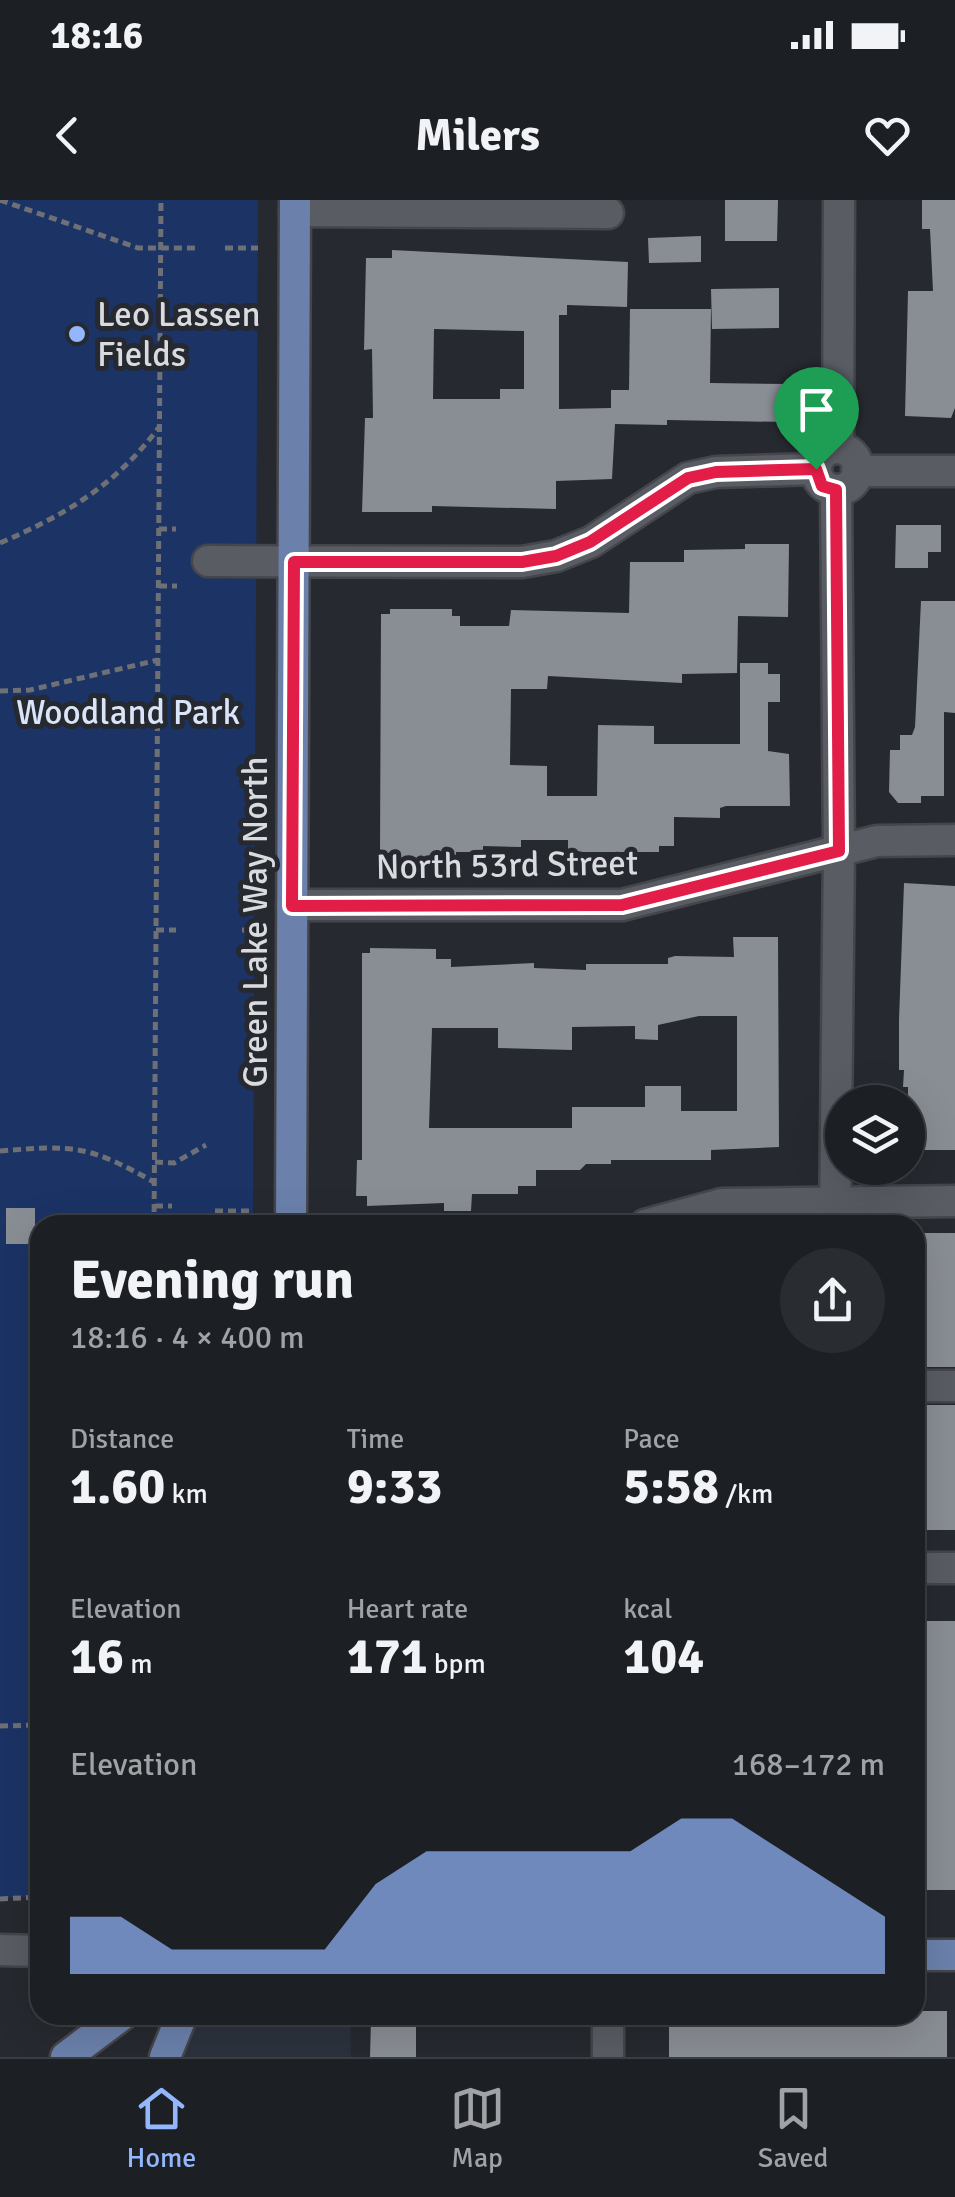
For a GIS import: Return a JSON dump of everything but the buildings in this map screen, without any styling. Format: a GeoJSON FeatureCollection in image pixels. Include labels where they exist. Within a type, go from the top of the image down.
{"type":"FeatureCollection","features":[{"type":"Feature","properties":{"kind":"main road","name":"Green Lake Way North"},"geometry":{"type":"LineString","coordinates":[[290,1215],[295,206]]}},
{"type":"Feature","properties":{"kind":"main road"},"geometry":{"type":"LineString","coordinates":[[925,1955],[955,1955]]}},
{"type":"Feature","properties":{"kind":"main road"},"geometry":{"type":"LineString","coordinates":[[66,2057],[109,2025]]}},
{"type":"Feature","properties":{"kind":"main road"},"geometry":{"type":"LineString","coordinates":[[165,2057],[178,2025]]}},
{"type":"Feature","properties":{"kind":"street"},"geometry":{"type":"LineString","coordinates":[[835,1213],[839,200]]}},
{"type":"Feature","properties":{"kind":"street"},"geometry":{"type":"LineString","coordinates":[[295,206],[608,213]]}},
{"type":"Feature","properties":{"kind":"street"},"geometry":{"type":"LineString","coordinates":[[208,560],[539,559],[590,542],[688,478],[730,471],[955,471]]}},
{"type":"Feature","properties":{"kind":"street","name":"North 53rd Street"},"geometry":{"type":"LineString","coordinates":[[292,906],[622,905],[877,841],[955,840]]}},
{"type":"Feature","properties":{"kind":"street"},"geometry":{"type":"LineString","coordinates":[[673,1215],[722,1204],[835,1213],[955,1201]]}},
{"type":"Feature","properties":{"kind":"street"},"geometry":{"type":"LineString","coordinates":[[925,1386],[955,1386]]}},
{"type":"Feature","properties":{"kind":"street"},"geometry":{"type":"LineString","coordinates":[[925,1568],[955,1568]]}},
{"type":"Feature","properties":{"kind":"street"},"geometry":{"type":"LineString","coordinates":[[0,1950],[30,1951]]}},
{"type":"Feature","properties":{"kind":"street"},"geometry":{"type":"LineString","coordinates":[[608,2025],[608,2057]]}},
{"type":"Feature","properties":{"kind":"path"},"geometry":{"type":"LineString","coordinates":[[0,200],[138,248],[198,248]]}},
{"type":"Feature","properties":{"kind":"path"},"geometry":{"type":"LineString","coordinates":[[155,1215],[161,200]]}},
{"type":"Feature","properties":{"kind":"path"},"geometry":{"type":"LineString","coordinates":[[224,248],[258,248]]}},
{"type":"Feature","properties":{"kind":"path"},"geometry":{"type":"LineString","coordinates":[[0,543],[61,516],[132,464],[160,426]]}},
{"type":"Feature","properties":{"kind":"path"},"geometry":{"type":"LineString","coordinates":[[160,528],[176,528]]}},
{"type":"Feature","properties":{"kind":"path"},"geometry":{"type":"LineString","coordinates":[[159,586],[177,586]]}},
{"type":"Feature","properties":{"kind":"path"},"geometry":{"type":"LineString","coordinates":[[0,691],[30,690],[158,660]]}},
{"type":"Feature","properties":{"kind":"path"},"geometry":{"type":"LineString","coordinates":[[156,930],[176,930]]}},
{"type":"Feature","properties":{"kind":"path"},"geometry":{"type":"LineString","coordinates":[[242,930],[254,930]]}},
{"type":"Feature","properties":{"kind":"path"},"geometry":{"type":"LineString","coordinates":[[155,1162],[174,1163],[206,1145]]}},
{"type":"Feature","properties":{"kind":"path"},"geometry":{"type":"LineString","coordinates":[[0,1151],[71,1146],[116,1161],[155,1182]]}},
{"type":"Feature","properties":{"kind":"path"},"geometry":{"type":"LineString","coordinates":[[155,1206],[172,1206]]}},
{"type":"Feature","properties":{"kind":"path"},"geometry":{"type":"LineString","coordinates":[[215,1211],[253,1212]]}},
{"type":"Feature","properties":{"kind":"path"},"geometry":{"type":"LineString","coordinates":[[0,1726],[30,1725]]}},
{"type":"Feature","properties":{"kind":"path"},"geometry":{"type":"LineString","coordinates":[[0,1899],[30,1898]]}},
{"type":"Feature","properties":{"kind":"shaded area"},"geometry":{"type":"Polygon","coordinates":[[[199,2025],[350,2025],[351,2057],[155,2057],[199,2025]]]}},
{"type":"Feature","properties":{"kind":"green space","name":"Woodland Park"},"geometry":{"type":"Polygon","coordinates":[[[0,200],[258,200],[253,1215],[30,1215],[30,1897],[0,1898],[0,200]]]}},
{"type":"Feature","properties":{"kind":"place","name":"Leo Lassen Fields"},"geometry":{"type":"Point","coordinates":[77,334]}},
{"type":"Feature","properties":{"kind":"route"},"geometry":{"type":"LineString","coordinates":[[816,469],[822,486],[836,490],[839,851],[622,905],[292,906],[294,562],[522,562],[556,556],[618,526],[688,478],[716,472],[816,469]]}}]}
